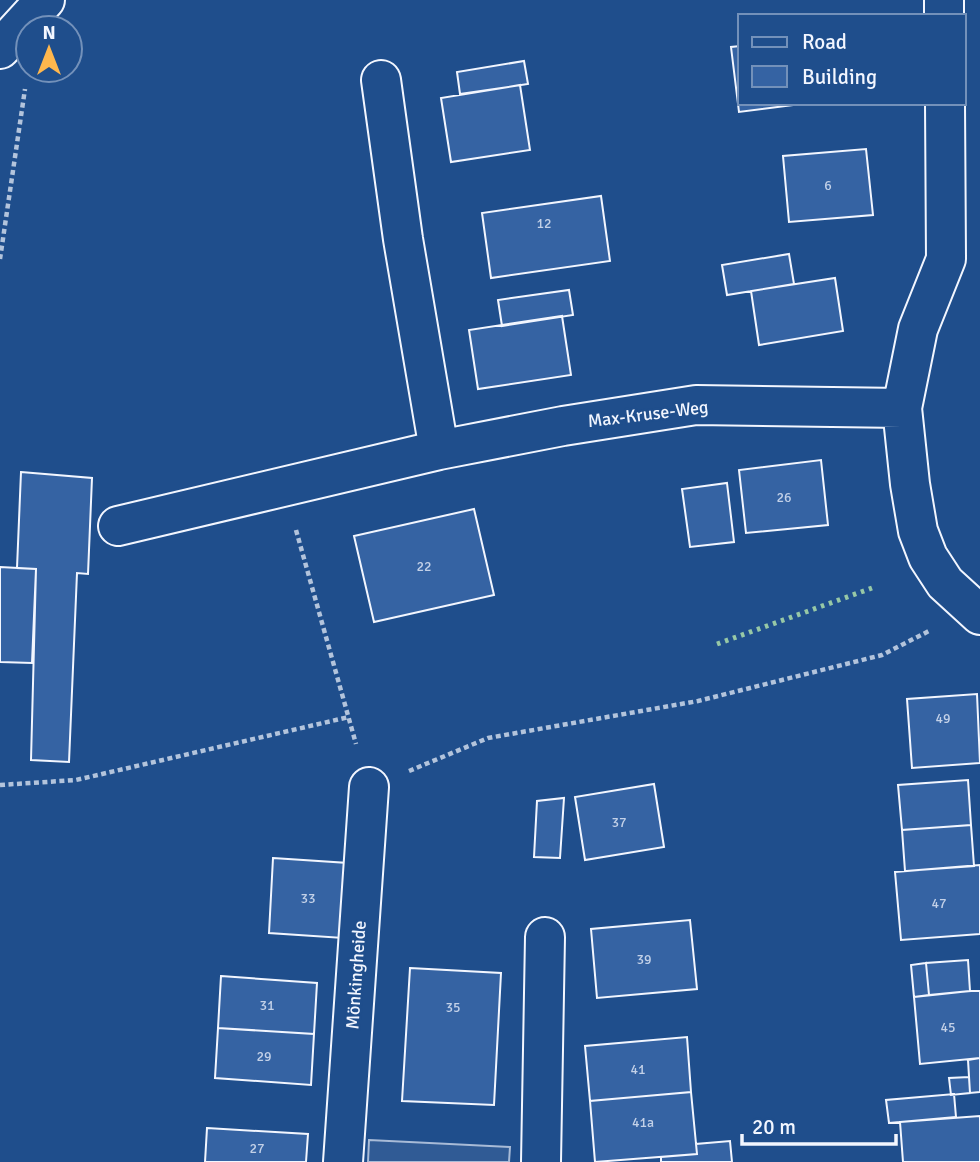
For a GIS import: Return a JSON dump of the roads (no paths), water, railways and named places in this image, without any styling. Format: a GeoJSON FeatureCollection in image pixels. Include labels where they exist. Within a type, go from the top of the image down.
{"type":"FeatureCollection","features":[{"type":"Feature","properties":{"kind":"street"},"geometry":{"type":"LineString","coordinates":[[0,49],[45,0]]}},
{"type":"Feature","properties":{"kind":"street"},"geometry":{"type":"LineString","coordinates":[[381,80],[403,239],[439,450]]}},
{"type":"Feature","properties":{"kind":"street"},"geometry":{"type":"LineString","coordinates":[[945,105],[946,260],[918,329],[902,408],[918,531],[928,556],[945,583],[976,612]]}},
{"type":"Feature","properties":{"kind":"street","name":"Max-Kruse-Weg"},"geometry":{"type":"LineString","coordinates":[[118,526],[439,450],[563,426],[696,405],[902,408]]}},
{"type":"Feature","properties":{"kind":"street","name":"Mönkingheide"},"geometry":{"type":"LineString","coordinates":[[343,1162],[369,787]]}},
{"type":"Feature","properties":{"kind":"street"},"geometry":{"type":"LineString","coordinates":[[541,1162],[545,937]]}}]}
